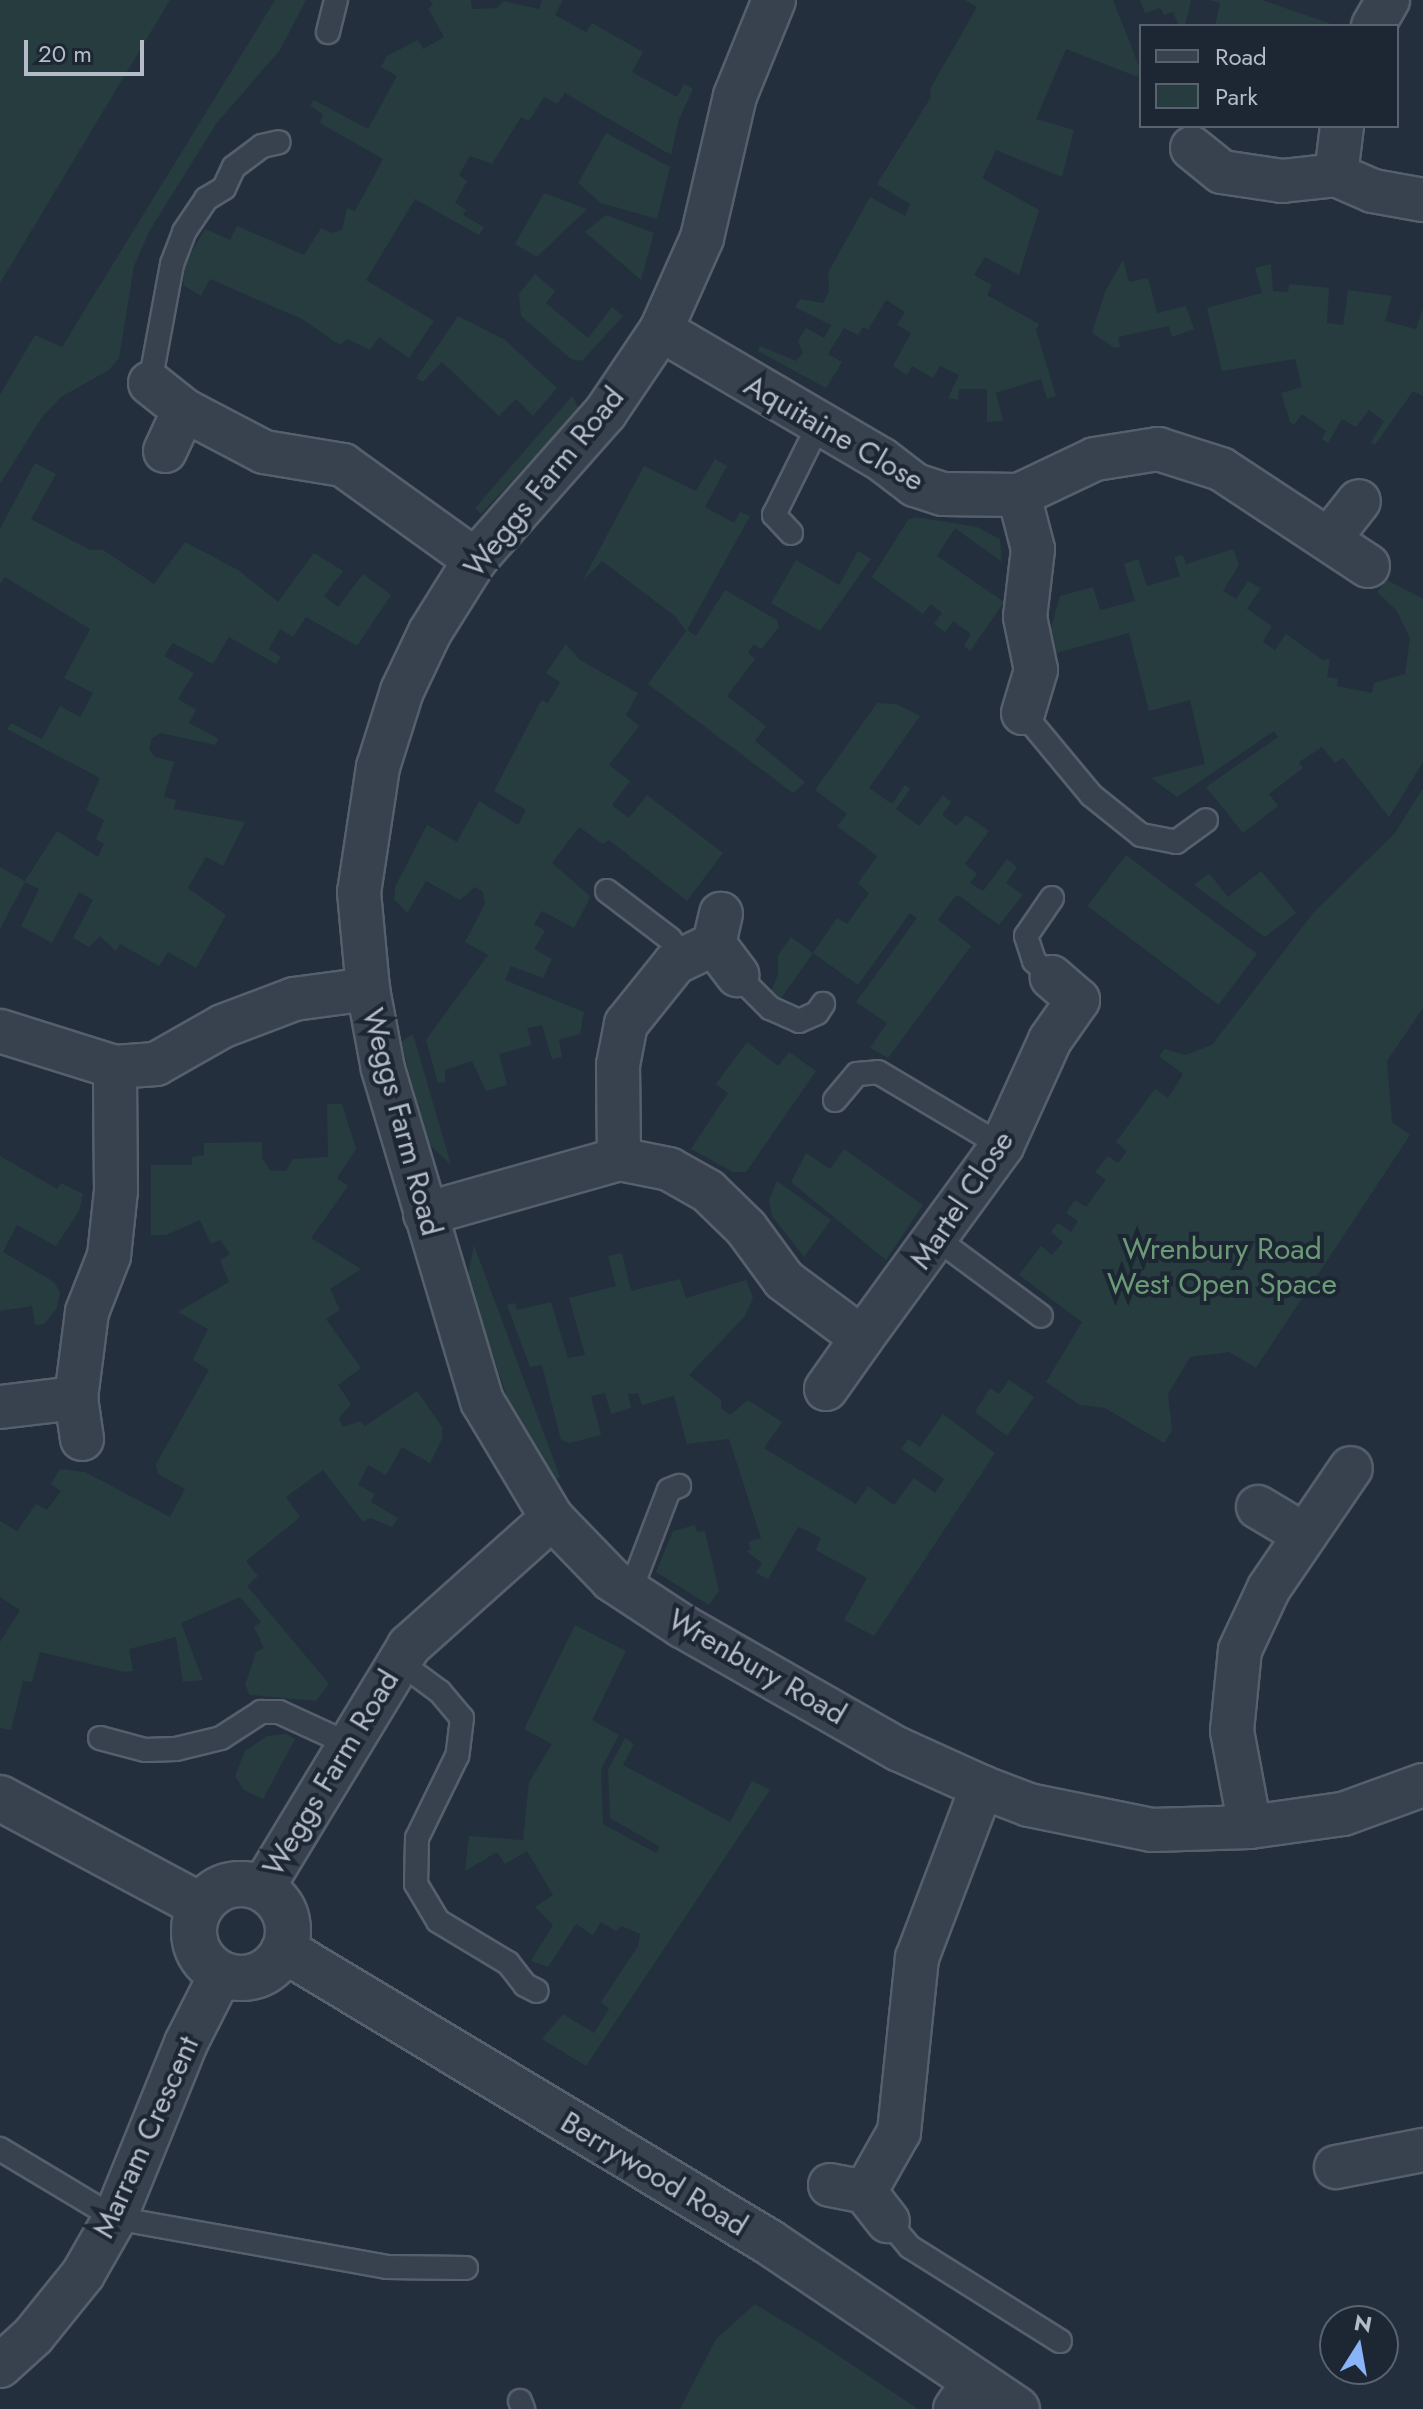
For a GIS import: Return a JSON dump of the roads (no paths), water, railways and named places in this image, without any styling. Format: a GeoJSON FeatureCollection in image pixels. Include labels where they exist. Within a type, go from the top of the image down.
{"type":"FeatureCollection","features":[{"type":"Feature","properties":{"kind":"street","name":"Weggs Farm Road"},"geometry":{"type":"LineString","coordinates":[[262,1889],[351,1745],[398,1661],[552,1518],[517,1467],[482,1401],[383,1069],[368,989],[359,892],[378,767],[402,691],[430,632],[475,560],[605,413],[661,330],[702,238],[735,96],[774,0]]}},
{"type":"Feature","properties":{"kind":"street"},"geometry":{"type":"LineString","coordinates":[[1374,24],[1388,0]]}},
{"type":"Feature","properties":{"kind":"street"},"geometry":{"type":"LineString","coordinates":[[1336,175],[1342,128]]}},
{"type":"Feature","properties":{"kind":"street"},"geometry":{"type":"LineString","coordinates":[[1192,148],[1222,172],[1282,181],[1336,175],[1373,191],[1423,200]]}},
{"type":"Feature","properties":{"kind":"street","name":"Aquitaine Close"},"geometry":{"type":"LineString","coordinates":[[661,330],[915,485],[943,494],[1019,495],[1095,459],[1158,449],[1221,469],[1368,566]]}},
{"type":"Feature","properties":{"kind":"street"},"geometry":{"type":"LineString","coordinates":[[150,383],[184,410],[264,452],[343,465],[475,560]]}},
{"type":"Feature","properties":{"kind":"street"},"geometry":{"type":"LineString","coordinates":[[165,451],[184,410]]}},
{"type":"Feature","properties":{"kind":"street"},"geometry":{"type":"LineString","coordinates":[[1019,495],[1033,549],[1025,617],[1036,670],[1023,713]]}},
{"type":"Feature","properties":{"kind":"street"},"geometry":{"type":"LineString","coordinates":[[1329,539],[1359,501]]}},
{"type":"Feature","properties":{"kind":"street"},"geometry":{"type":"LineString","coordinates":[[619,1159],[618,1065],[626,1024],[714,948]]}},
{"type":"Feature","properties":{"kind":"street","name":"Martel Close"},"geometry":{"type":"LineString","coordinates":[[826,1389],[1002,1146],[1050,1040],[1078,1000],[1052,977]]}},
{"type":"Feature","properties":{"kind":"street"},"geometry":{"type":"LineString","coordinates":[[0,1031],[115,1067],[156,1064],[223,1026],[294,999],[368,989]]}},
{"type":"Feature","properties":{"kind":"street"},"geometry":{"type":"LineString","coordinates":[[82,1439],[76,1398],[87,1312],[109,1256],[116,1191],[115,1067]]}},
{"type":"Feature","properties":{"kind":"street"},"geometry":{"type":"LineString","coordinates":[[425,1214],[619,1159],[669,1169],[708,1191],[746,1228],[784,1280],[862,1338]]}},
{"type":"Feature","properties":{"kind":"street"},"geometry":{"type":"LineString","coordinates":[[0,1407],[76,1398]]}},
{"type":"Feature","properties":{"kind":"street"},"geometry":{"type":"LineString","coordinates":[[1250,1827],[1232,1731],[1240,1650],[1269,1588],[1351,1468]]}},
{"type":"Feature","properties":{"kind":"street"},"geometry":{"type":"LineString","coordinates":[[1258,1507],[1303,1534]]}},
{"type":"Feature","properties":{"kind":"street","name":"Wrenbury Road"},"geometry":{"type":"LineString","coordinates":[[552,1518],[630,1592],[898,1749],[982,1787],[1094,1821],[1152,1830],[1250,1827],[1343,1814],[1423,1785]]}},
{"type":"Feature","properties":{"kind":"street"},"geometry":{"type":"LineString","coordinates":[[861,2199],[899,2132],[917,1958],[982,1787]]}},
{"type":"Feature","properties":{"kind":"street"},"geometry":{"type":"LineString","coordinates":[[0,1798],[201,1906]]}},
{"type":"Feature","properties":{"kind":"street"},"geometry":{"type":"LineString","coordinates":[[222,1888],[262,1889],[283,1908],[287,1921],[284,1950],[265,1973],[235,1978],[221,1974],[198,1952],[194,1920],[201,1906],[222,1888]]}},
{"type":"Feature","properties":{"kind":"street","name":"Berrywood Road"},"geometry":{"type":"LineString","coordinates":[[284,1950],[769,2242],[965,2395],[1017,2409]]}},
{"type":"Feature","properties":{"kind":"street","name":"Marram Crescent"},"geometry":{"type":"LineString","coordinates":[[0,2366],[33,2336],[83,2274],[115,2218],[186,2043],[221,1974]]}},
{"type":"Feature","properties":{"kind":"street"},"geometry":{"type":"LineString","coordinates":[[1336,2167],[1423,2150]]}},
{"type":"Feature","properties":{"kind":"lane"},"geometry":{"type":"LineString","coordinates":[[328,32],[336,0]]}},
{"type":"Feature","properties":{"kind":"lane"},"geometry":{"type":"LineString","coordinates":[[150,383],[172,264],[184,232],[206,199],[224,188],[234,167],[262,146],[279,142]]}},
{"type":"Feature","properties":{"kind":"lane"},"geometry":{"type":"LineString","coordinates":[[791,533],[774,515],[819,424]]}},
{"type":"Feature","properties":{"kind":"lane"},"geometry":{"type":"LineString","coordinates":[[1023,713],[1091,795],[1141,835],[1176,842],[1206,820]]}},
{"type":"Feature","properties":{"kind":"lane"},"geometry":{"type":"LineString","coordinates":[[607,891],[670,939],[714,948],[770,1008],[799,1021],[817,1013],[823,1004]]}},
{"type":"Feature","properties":{"kind":"lane"},"geometry":{"type":"LineString","coordinates":[[1052,898],[1026,936],[1027,949],[1052,977]]}},
{"type":"Feature","properties":{"kind":"lane"},"geometry":{"type":"LineString","coordinates":[[835,1100],[857,1074],[878,1072],[1002,1146]]}},
{"type":"Feature","properties":{"kind":"lane"},"geometry":{"type":"LineString","coordinates":[[937,1239],[1041,1316]]}},
{"type":"Feature","properties":{"kind":"lane"},"geometry":{"type":"LineString","coordinates":[[630,1592],[669,1490],[679,1486]]}},
{"type":"Feature","properties":{"kind":"lane"},"geometry":{"type":"LineString","coordinates":[[398,1661],[440,1692],[462,1718],[457,1756],[417,1838],[416,1884],[438,1921],[508,1963],[525,1985],[537,1991]]}},
{"type":"Feature","properties":{"kind":"lane"},"geometry":{"type":"LineString","coordinates":[[100,1738],[145,1750],[176,1749],[221,1738],[261,1712],[279,1712],[351,1745]]}},
{"type":"Feature","properties":{"kind":"lane"},"geometry":{"type":"LineString","coordinates":[[0,2149],[115,2218],[387,2267],[466,2268]]}},
{"type":"Feature","properties":{"kind":"lane"},"geometry":{"type":"LineString","coordinates":[[861,2199],[910,2247],[1060,2341]]}},
{"type":"Feature","properties":{"kind":"park label","name":"Wrenbury Road West Open Space"},"geometry":{"type":"Point","coordinates":[1222,1266]}}]}
